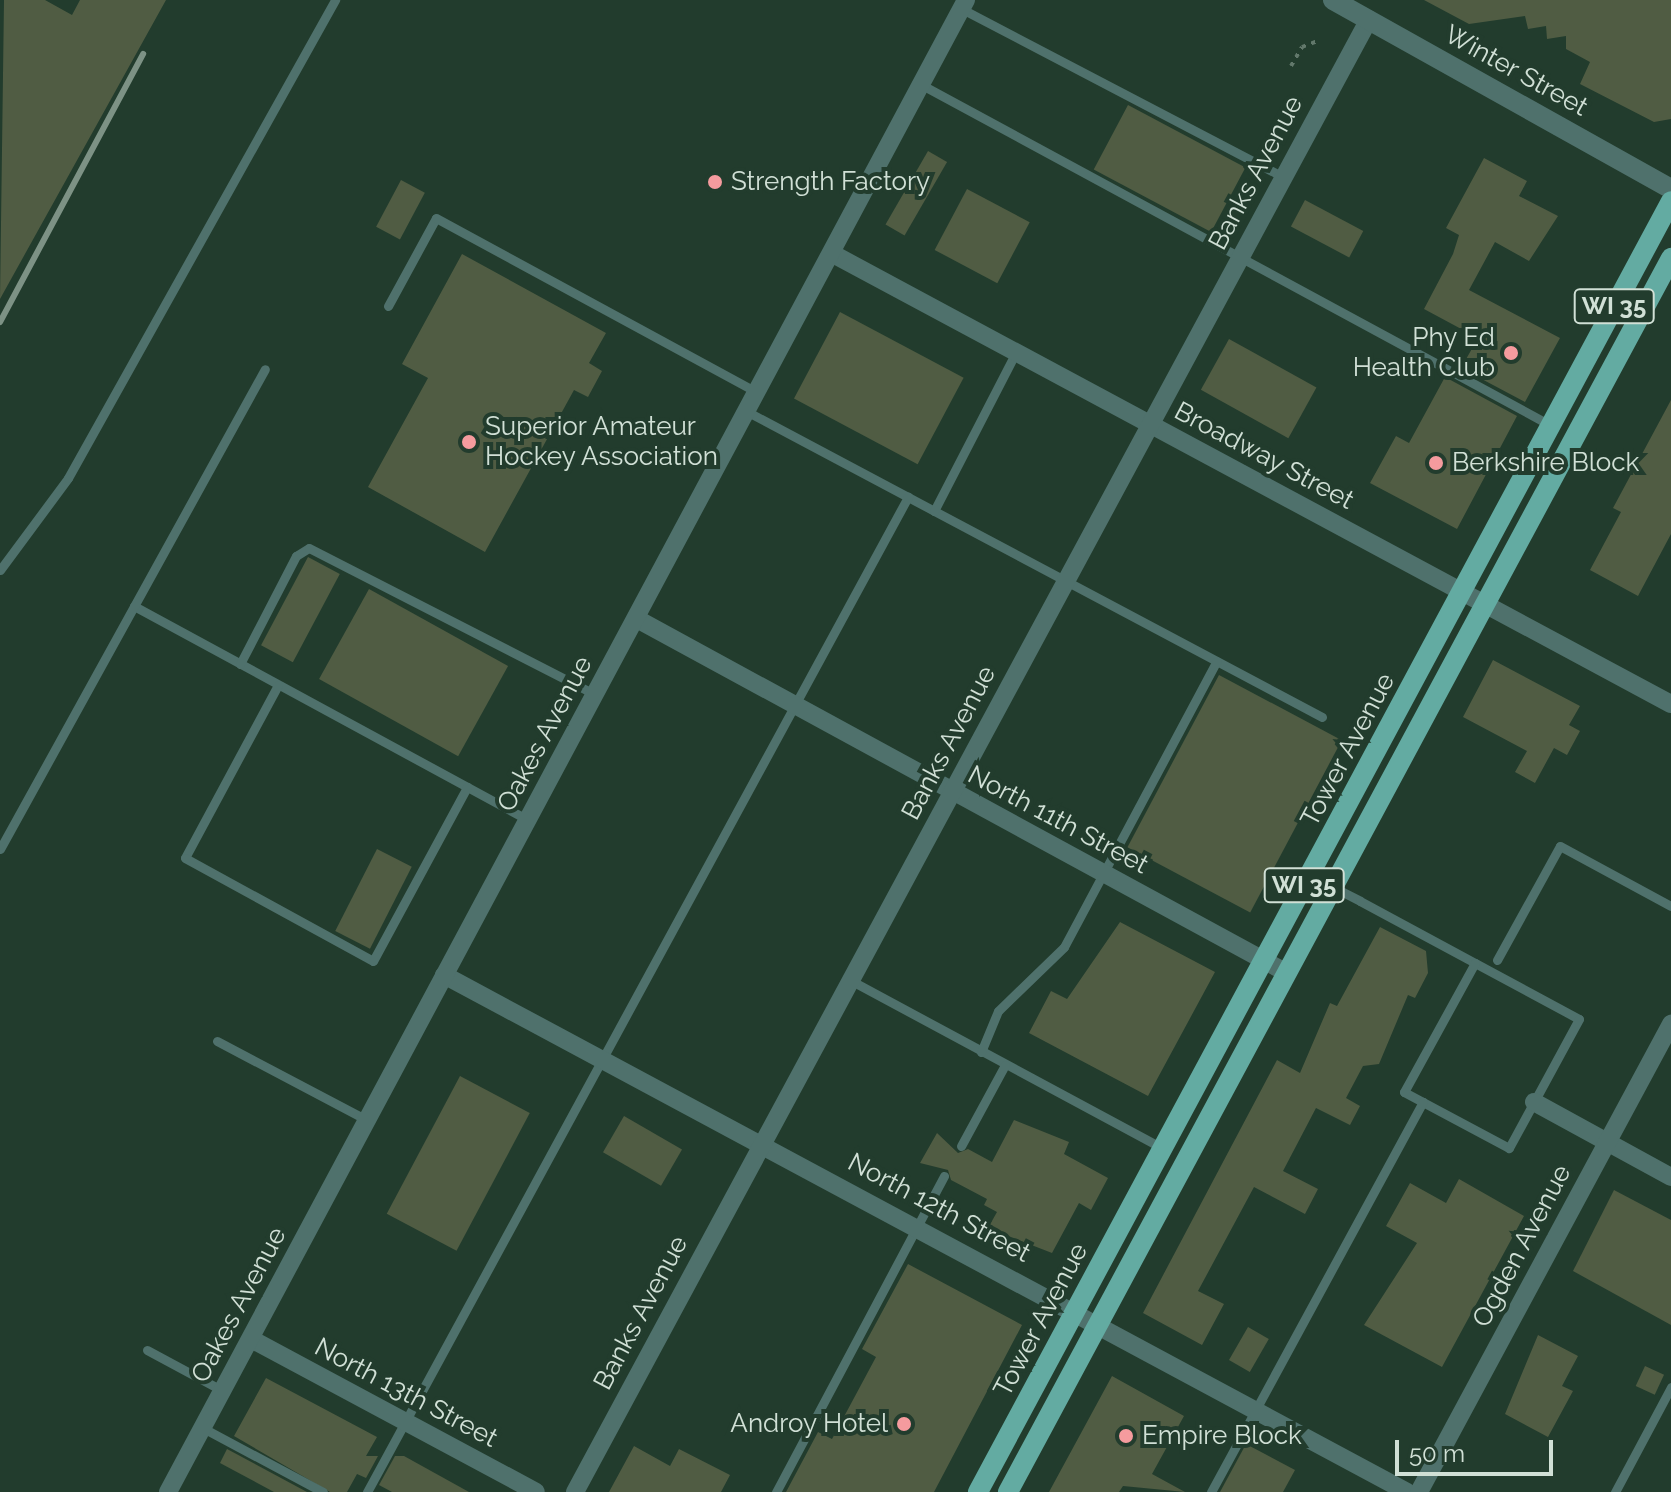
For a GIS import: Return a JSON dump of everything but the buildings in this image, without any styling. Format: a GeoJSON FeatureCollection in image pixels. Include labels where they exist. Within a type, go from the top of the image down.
{"type":"FeatureCollection","features":[{"type":"Feature","properties":{"kind":"main road","name":"Tower Avenue"},"geometry":{"type":"LineString","coordinates":[[978,1492],[1671,201]]}},
{"type":"Feature","properties":{"kind":"main road","name":"Tower Avenue"},"geometry":{"type":"LineString","coordinates":[[1008,1492],[1671,258]]}},
{"type":"Feature","properties":{"kind":"street","name":"Winter Street"},"geometry":{"type":"LineString","coordinates":[[1333,0],[1671,189]]}},
{"type":"Feature","properties":{"kind":"street","name":"Oakes Avenue"},"geometry":{"type":"LineString","coordinates":[[168,1492],[964,5]]}},
{"type":"Feature","properties":{"kind":"street","name":"Banks Avenue"},"geometry":{"type":"LineString","coordinates":[[575,1492],[1369,19]]}},
{"type":"Feature","properties":{"kind":"street","name":"Broadway Street"},"geometry":{"type":"LineString","coordinates":[[833,254],[1671,704]]}},
{"type":"Feature","properties":{"kind":"street","name":"North 11th Street"},"geometry":{"type":"LineString","coordinates":[[637,619],[1287,973]]}},
{"type":"Feature","properties":{"kind":"street","name":"North 12th Street"},"geometry":{"type":"LineString","coordinates":[[444,975],[1099,1323],[1407,1492]]}},
{"type":"Feature","properties":{"kind":"street","name":"Ogden Avenue"},"geometry":{"type":"LineString","coordinates":[[1419,1492],[1671,1024]]}},
{"type":"Feature","properties":{"kind":"street"},"geometry":{"type":"LineString","coordinates":[[1534,1102],[1671,1177]]}},
{"type":"Feature","properties":{"kind":"street","name":"North 13th Street"},"geometry":{"type":"LineString","coordinates":[[251,1339],[536,1492]]}},
{"type":"Feature","properties":{"kind":"lane"},"geometry":{"type":"LineString","coordinates":[[0,570],[68,478],[335,0]]}},
{"type":"Feature","properties":{"kind":"lane"},"geometry":{"type":"LineString","coordinates":[[964,5],[1283,177]]}},
{"type":"Feature","properties":{"kind":"lane"},"geometry":{"type":"LineString","coordinates":[[922,85],[1239,260],[1550,425]]}},
{"type":"Feature","properties":{"kind":"lane"},"geometry":{"type":"LineString","coordinates":[[388,306],[436,218],[758,393]]}},
{"type":"Feature","properties":{"kind":"lane"},"geometry":{"type":"LineString","coordinates":[[934,511],[1016,352]]}},
{"type":"Feature","properties":{"kind":"lane"},"geometry":{"type":"LineString","coordinates":[[0,849],[265,369]]}},
{"type":"Feature","properties":{"kind":"lane"},"geometry":{"type":"LineString","coordinates":[[748,412],[1322,717]]}},
{"type":"Feature","properties":{"kind":"lane"},"geometry":{"type":"LineString","coordinates":[[367,1492],[908,497]]}},
{"type":"Feature","properties":{"kind":"lane"},"geometry":{"type":"LineString","coordinates":[[240,664],[296,556],[309,548],[596,695]]}},
{"type":"Feature","properties":{"kind":"lane"},"geometry":{"type":"LineString","coordinates":[[134,606],[528,820]]}},
{"type":"Feature","properties":{"kind":"lane"},"geometry":{"type":"LineString","coordinates":[[981,1052],[995,1015],[1053,961],[1104,874],[1217,661]]}},
{"type":"Feature","properties":{"kind":"lane"},"geometry":{"type":"LineString","coordinates":[[278,685],[185,858],[373,961],[467,787]]}},
{"type":"Feature","properties":{"kind":"lane"},"geometry":{"type":"LineString","coordinates":[[1497,960],[1560,846],[1671,906]]}},
{"type":"Feature","properties":{"kind":"lane"},"geometry":{"type":"LineString","coordinates":[[1333,887],[1475,963],[1579,1019],[1509,1148],[1404,1092],[1475,963]]}},
{"type":"Feature","properties":{"kind":"lane"},"geometry":{"type":"LineString","coordinates":[[850,980],[1162,1148]]}},
{"type":"Feature","properties":{"kind":"lane"},"geometry":{"type":"LineString","coordinates":[[217,1041],[367,1120]]}},
{"type":"Feature","properties":{"kind":"lane"},"geometry":{"type":"LineString","coordinates":[[961,1146],[1005,1065]]}},
{"type":"Feature","properties":{"kind":"lane"},"geometry":{"type":"LineString","coordinates":[[1211,1492],[1423,1102]]}},
{"type":"Feature","properties":{"kind":"lane"},"geometry":{"type":"LineString","coordinates":[[776,1492],[944,1176]]}},
{"type":"Feature","properties":{"kind":"lane"},"geometry":{"type":"LineString","coordinates":[[147,1350],[223,1391]]}},
{"type":"Feature","properties":{"kind":"lane"},"geometry":{"type":"LineString","coordinates":[[1615,1492],[1671,1387]]}},
{"type":"Feature","properties":{"kind":"lane"},"geometry":{"type":"LineString","coordinates":[[203,1428],[323,1492]]}},
{"type":"Feature","properties":{"kind":"path"},"geometry":{"type":"LineString","coordinates":[[1291,66],[1302,47],[1318,41]]}},
{"type":"Feature","properties":{"kind":"railway"},"geometry":{"type":"LineString","coordinates":[[0,322],[143,54]]}},
{"type":"Feature","properties":{"kind":"place","name":"Strength Factory"},"geometry":{"type":"Point","coordinates":[715,182]}},
{"type":"Feature","properties":{"kind":"place","name":"Phy Ed Health Club"},"geometry":{"type":"Point","coordinates":[1511,353]}},
{"type":"Feature","properties":{"kind":"place","name":"Superior Amateur Hockey Association"},"geometry":{"type":"Point","coordinates":[469,442]}},
{"type":"Feature","properties":{"kind":"place","name":"Berkshire Block"},"geometry":{"type":"Point","coordinates":[1436,463]}},
{"type":"Feature","properties":{"kind":"place","name":"Androy Hotel"},"geometry":{"type":"Point","coordinates":[904,1424]}},
{"type":"Feature","properties":{"kind":"place","name":"Empire Block"},"geometry":{"type":"Point","coordinates":[1126,1436]}}]}
